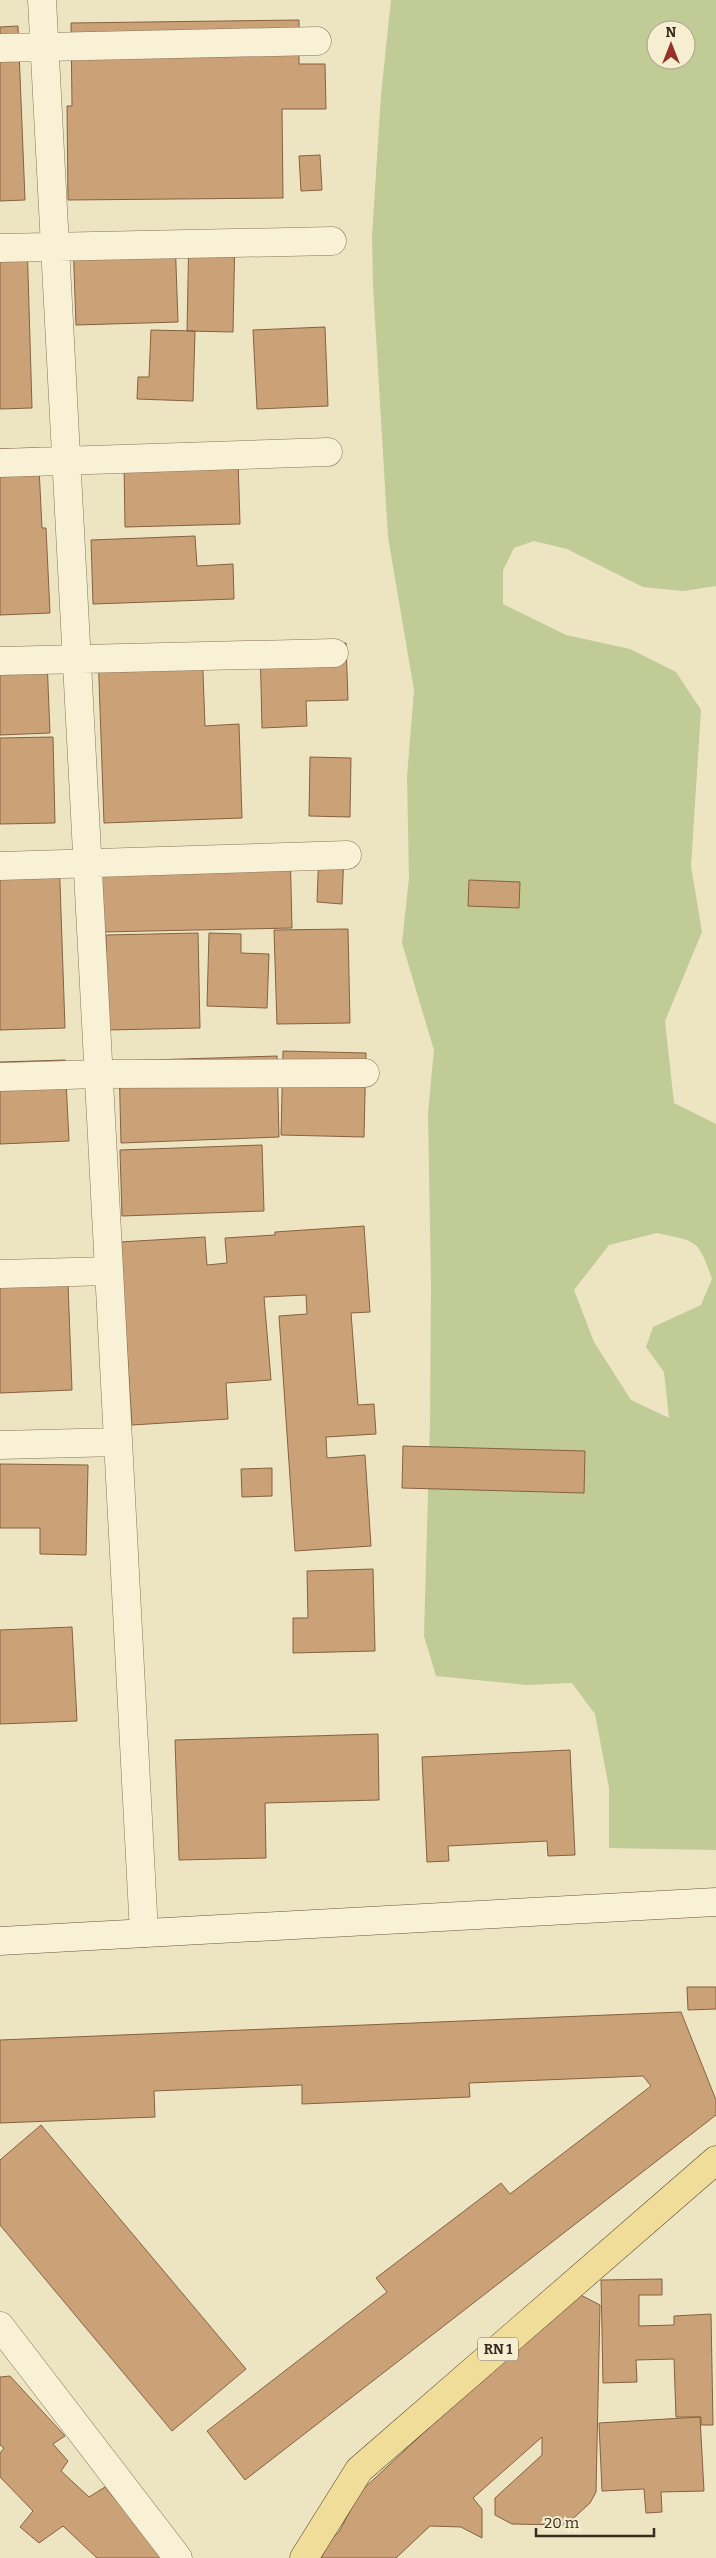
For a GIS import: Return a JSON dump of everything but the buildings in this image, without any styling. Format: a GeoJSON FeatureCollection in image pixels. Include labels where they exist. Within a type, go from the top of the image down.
{"type":"FeatureCollection","features":[{"type":"Feature","properties":{"kind":"main road","name":"RN 1"},"geometry":{"type":"LineString","coordinates":[[304,2558],[359,2470],[716,2160]]}},
{"type":"Feature","properties":{"kind":"street"},"geometry":{"type":"LineString","coordinates":[[42,0],[144,1933]]}},
{"type":"Feature","properties":{"kind":"street"},"geometry":{"type":"LineString","coordinates":[[0,48],[317,41]]}},
{"type":"Feature","properties":{"kind":"street"},"geometry":{"type":"LineString","coordinates":[[0,248],[332,241]]}},
{"type":"Feature","properties":{"kind":"street"},"geometry":{"type":"LineString","coordinates":[[0,463],[328,452]]}},
{"type":"Feature","properties":{"kind":"street"},"geometry":{"type":"LineString","coordinates":[[0,661],[334,653]]}},
{"type":"Feature","properties":{"kind":"street"},"geometry":{"type":"LineString","coordinates":[[0,866],[347,855]]}},
{"type":"Feature","properties":{"kind":"street"},"geometry":{"type":"LineString","coordinates":[[0,1078],[99,1074],[365,1073]]}},
{"type":"Feature","properties":{"kind":"street"},"geometry":{"type":"LineString","coordinates":[[0,1274],[109,1271]]}},
{"type":"Feature","properties":{"kind":"street"},"geometry":{"type":"LineString","coordinates":[[0,1445],[118,1442]]}},
{"type":"Feature","properties":{"kind":"street"},"geometry":{"type":"LineString","coordinates":[[0,1941],[716,1902]]}},
{"type":"Feature","properties":{"kind":"street"},"geometry":{"type":"LineString","coordinates":[[0,2326],[178,2558]]}},
{"type":"Feature","properties":{"kind":"green space"},"geometry":{"type":"Polygon","coordinates":[[[391,0],[716,0],[716,586],[683,591],[643,587],[567,549],[534,541],[514,548],[503,570],[503,604],[566,635],[630,649],[676,672],[701,710],[691,866],[702,932],[665,1021],[674,1103],[716,1124],[716,1850],[609,1848],[609,1788],[595,1714],[572,1683],[527,1685],[436,1676],[424,1636],[430,1422],[431,1284],[428,1113],[434,1050],[402,943],[409,878],[407,777],[414,690],[388,537],[373,286],[372,236],[381,95],[391,0]],[[657,1233],[609,1245],[574,1290],[594,1342],[631,1400],[669,1418],[664,1372],[646,1347],[653,1327],[701,1305],[712,1279],[699,1249],[695,1244],[681,1238],[657,1233]]]}}]}
